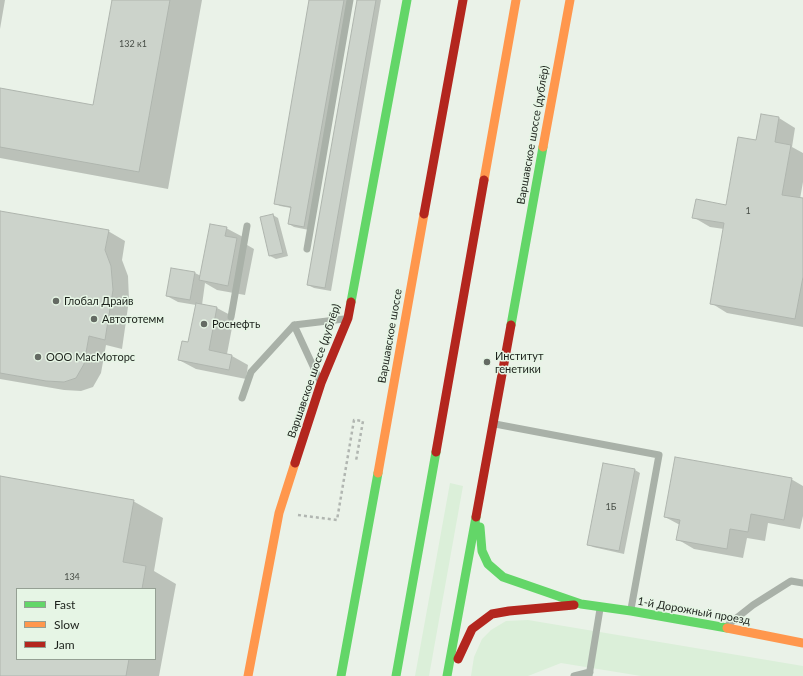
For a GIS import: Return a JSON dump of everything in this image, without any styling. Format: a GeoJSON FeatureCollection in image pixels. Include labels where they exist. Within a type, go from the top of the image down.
{"type":"FeatureCollection","features":[{"type":"Feature","properties":{"kind":"main road","name":"Варшавское шоссе (дублёр)"},"geometry":{"type":"LineString","coordinates":[[248,676],[279,513],[321,383],[348,318],[407,0]]}},
{"type":"Feature","properties":{"kind":"main road","name":"Варшавское шоссе"},"geometry":{"type":"LineString","coordinates":[[341,676],[463,0]]}},
{"type":"Feature","properties":{"kind":"main road"},"geometry":{"type":"LineString","coordinates":[[396,676],[516,0]]}},
{"type":"Feature","properties":{"kind":"main road","name":"Варшавское шоссе (дублёр)"},"geometry":{"type":"LineString","coordinates":[[447,676],[570,0]]}},
{"type":"Feature","properties":{"kind":"main road"},"geometry":{"type":"LineString","coordinates":[[480,488],[480,533],[482,551],[488,564],[503,577],[581,604]]}},
{"type":"Feature","properties":{"kind":"main road"},"geometry":{"type":"LineString","coordinates":[[452,676],[466,640],[472,630],[481,621],[492,614],[581,604]]}},
{"type":"Feature","properties":{"kind":"main road","name":"1-й Дорожный проезд"},"geometry":{"type":"LineString","coordinates":[[581,604],[630,611],[803,643]]}},
{"type":"Feature","properties":{"kind":"lane"},"geometry":{"type":"LineString","coordinates":[[307,248],[350,0]]}},
{"type":"Feature","properties":{"kind":"lane"},"geometry":{"type":"LineString","coordinates":[[231,317],[247,226]]}},
{"type":"Feature","properties":{"kind":"lane"},"geometry":{"type":"LineString","coordinates":[[242,398],[251,372],[294,324],[348,318]]}},
{"type":"Feature","properties":{"kind":"lane"},"geometry":{"type":"LineString","coordinates":[[294,324],[321,383]]}},
{"type":"Feature","properties":{"kind":"lane"},"geometry":{"type":"LineString","coordinates":[[492,424],[659,455],[630,611]]}},
{"type":"Feature","properties":{"kind":"lane"},"geometry":{"type":"LineString","coordinates":[[725,628],[753,605],[791,581],[803,583]]}},
{"type":"Feature","properties":{"kind":"lane"},"geometry":{"type":"LineString","coordinates":[[574,676],[589,674],[600,607]]}},
{"type":"Feature","properties":{"kind":"path"},"geometry":{"type":"LineString","coordinates":[[279,513],[337,520],[354,420],[363,421],[356,461]]}},
{"type":"Feature","properties":{"kind":"green space"},"geometry":{"type":"Polygon","coordinates":[[[450,483],[463,486],[429,676],[415,676],[450,483]]]}},
{"type":"Feature","properties":{"kind":"green space"},"geometry":{"type":"Polygon","coordinates":[[[528,620],[803,666],[803,676],[641,676],[561,663],[528,676],[471,676],[474,657],[482,639],[491,630],[506,621],[528,620]]]}},
{"type":"Feature","properties":{"kind":"building"},"geometry":{"type":"Polygon","coordinates":[[[112,0],[170,0],[139,172],[0,147],[0,88],[93,105],[112,0]]]}},
{"type":"Feature","properties":{"kind":"building"},"geometry":{"type":"Polygon","coordinates":[[[309,0],[344,0],[304,227],[288,224],[291,207],[274,204],[309,0]]]}},
{"type":"Feature","properties":{"kind":"building"},"geometry":{"type":"Polygon","coordinates":[[[357,0],[376,0],[325,288],[307,285],[357,0]]]}},
{"type":"Feature","properties":{"kind":"building"},"geometry":{"type":"Polygon","coordinates":[[[761,114],[779,117],[775,142],[791,145],[782,195],[803,198],[803,277],[795,319],[710,304],[724,223],[692,218],[696,199],[726,205],[738,137],[756,140],[761,114]]]}},
{"type":"Feature","properties":{"kind":"building","name":"Глобал Драйв"},"geometry":{"type":"Polygon","coordinates":[[[0,211],[109,230],[105,250],[111,266],[113,290],[105,340],[89,336],[84,364],[76,378],[64,382],[46,381],[0,373],[0,211]]]}},
{"type":"Feature","properties":{"kind":"building"},"geometry":{"type":"Polygon","coordinates":[[[273,214],[283,253],[269,256],[260,217],[273,214]]]}},
{"type":"Feature","properties":{"kind":"building"},"geometry":{"type":"Polygon","coordinates":[[[210,224],[227,227],[225,236],[237,238],[228,286],[199,280],[210,224]]]}},
{"type":"Feature","properties":{"kind":"building"},"geometry":{"type":"Polygon","coordinates":[[[171,268],[195,272],[190,300],[166,296],[171,268]]]}},
{"type":"Feature","properties":{"kind":"building"},"geometry":{"type":"Polygon","coordinates":[[[196,303],[217,307],[209,350],[232,355],[229,370],[178,360],[182,341],[188,342],[196,303]]]}},
{"type":"Feature","properties":{"kind":"building"},"geometry":{"type":"Polygon","coordinates":[[[675,457],[792,478],[784,520],[751,514],[748,532],[730,529],[727,549],[676,540],[680,520],[664,517],[675,457]]]}},
{"type":"Feature","properties":{"kind":"building"},"geometry":{"type":"Polygon","coordinates":[[[603,463],[635,469],[619,551],[587,545],[603,463]]]}},
{"type":"Feature","properties":{"kind":"building"},"geometry":{"type":"Polygon","coordinates":[[[0,476],[134,500],[123,562],[146,566],[142,588],[16,588],[16,660],[129,660],[126,676],[0,676],[0,476]]]}},
{"type":"Feature","properties":{"kind":"traffic: fast"},"geometry":{"type":"LineString","coordinates":[[351,302],[407,0]]}},
{"type":"Feature","properties":{"kind":"traffic: fast"},"geometry":{"type":"LineString","coordinates":[[511,325],[543,147]]}},
{"type":"Feature","properties":{"kind":"traffic: fast"},"geometry":{"type":"LineString","coordinates":[[396,676],[436,452]]}},
{"type":"Feature","properties":{"kind":"traffic: fast"},"geometry":{"type":"LineString","coordinates":[[341,676],[378,473]]}},
{"type":"Feature","properties":{"kind":"traffic: fast"},"geometry":{"type":"LineString","coordinates":[[447,676],[476,517]]}},
{"type":"Feature","properties":{"kind":"traffic: fast"},"geometry":{"type":"LineString","coordinates":[[480,527],[482,551],[488,564],[503,577],[581,604],[631,611],[727,628]]}},
{"type":"Feature","properties":{"kind":"traffic: slow"},"geometry":{"type":"LineString","coordinates":[[484,180],[516,0]]}},
{"type":"Feature","properties":{"kind":"traffic: slow"},"geometry":{"type":"LineString","coordinates":[[543,147],[570,0]]}},
{"type":"Feature","properties":{"kind":"traffic: slow"},"geometry":{"type":"LineString","coordinates":[[378,473],[424,214]]}},
{"type":"Feature","properties":{"kind":"traffic: slow"},"geometry":{"type":"LineString","coordinates":[[248,676],[279,513],[295,463]]}},
{"type":"Feature","properties":{"kind":"traffic: slow"},"geometry":{"type":"LineString","coordinates":[[727,628],[803,643]]}},
{"type":"Feature","properties":{"kind":"traffic: jam"},"geometry":{"type":"LineString","coordinates":[[424,214],[463,0]]}},
{"type":"Feature","properties":{"kind":"traffic: jam"},"geometry":{"type":"LineString","coordinates":[[436,452],[484,180]]}},
{"type":"Feature","properties":{"kind":"traffic: jam"},"geometry":{"type":"LineString","coordinates":[[295,463],[321,383],[348,318],[351,302]]}},
{"type":"Feature","properties":{"kind":"traffic: jam"},"geometry":{"type":"LineString","coordinates":[[476,517],[511,325]]}},
{"type":"Feature","properties":{"kind":"traffic: jam"},"geometry":{"type":"LineString","coordinates":[[458,659],[472,629],[492,614],[574,605]]}},
{"type":"Feature","properties":{"kind":"place","name":"Глобал Драйв"},"geometry":{"type":"Point","coordinates":[56,301]}},
{"type":"Feature","properties":{"kind":"place","name":"Автототемм"},"geometry":{"type":"Point","coordinates":[94,319]}},
{"type":"Feature","properties":{"kind":"place","name":"Роснефть"},"geometry":{"type":"Point","coordinates":[204,324]}},
{"type":"Feature","properties":{"kind":"place","name":"ООО МасМоторс"},"geometry":{"type":"Point","coordinates":[38,357]}},
{"type":"Feature","properties":{"kind":"place","name":"Институт генетики"},"geometry":{"type":"Point","coordinates":[487,362]}}]}
